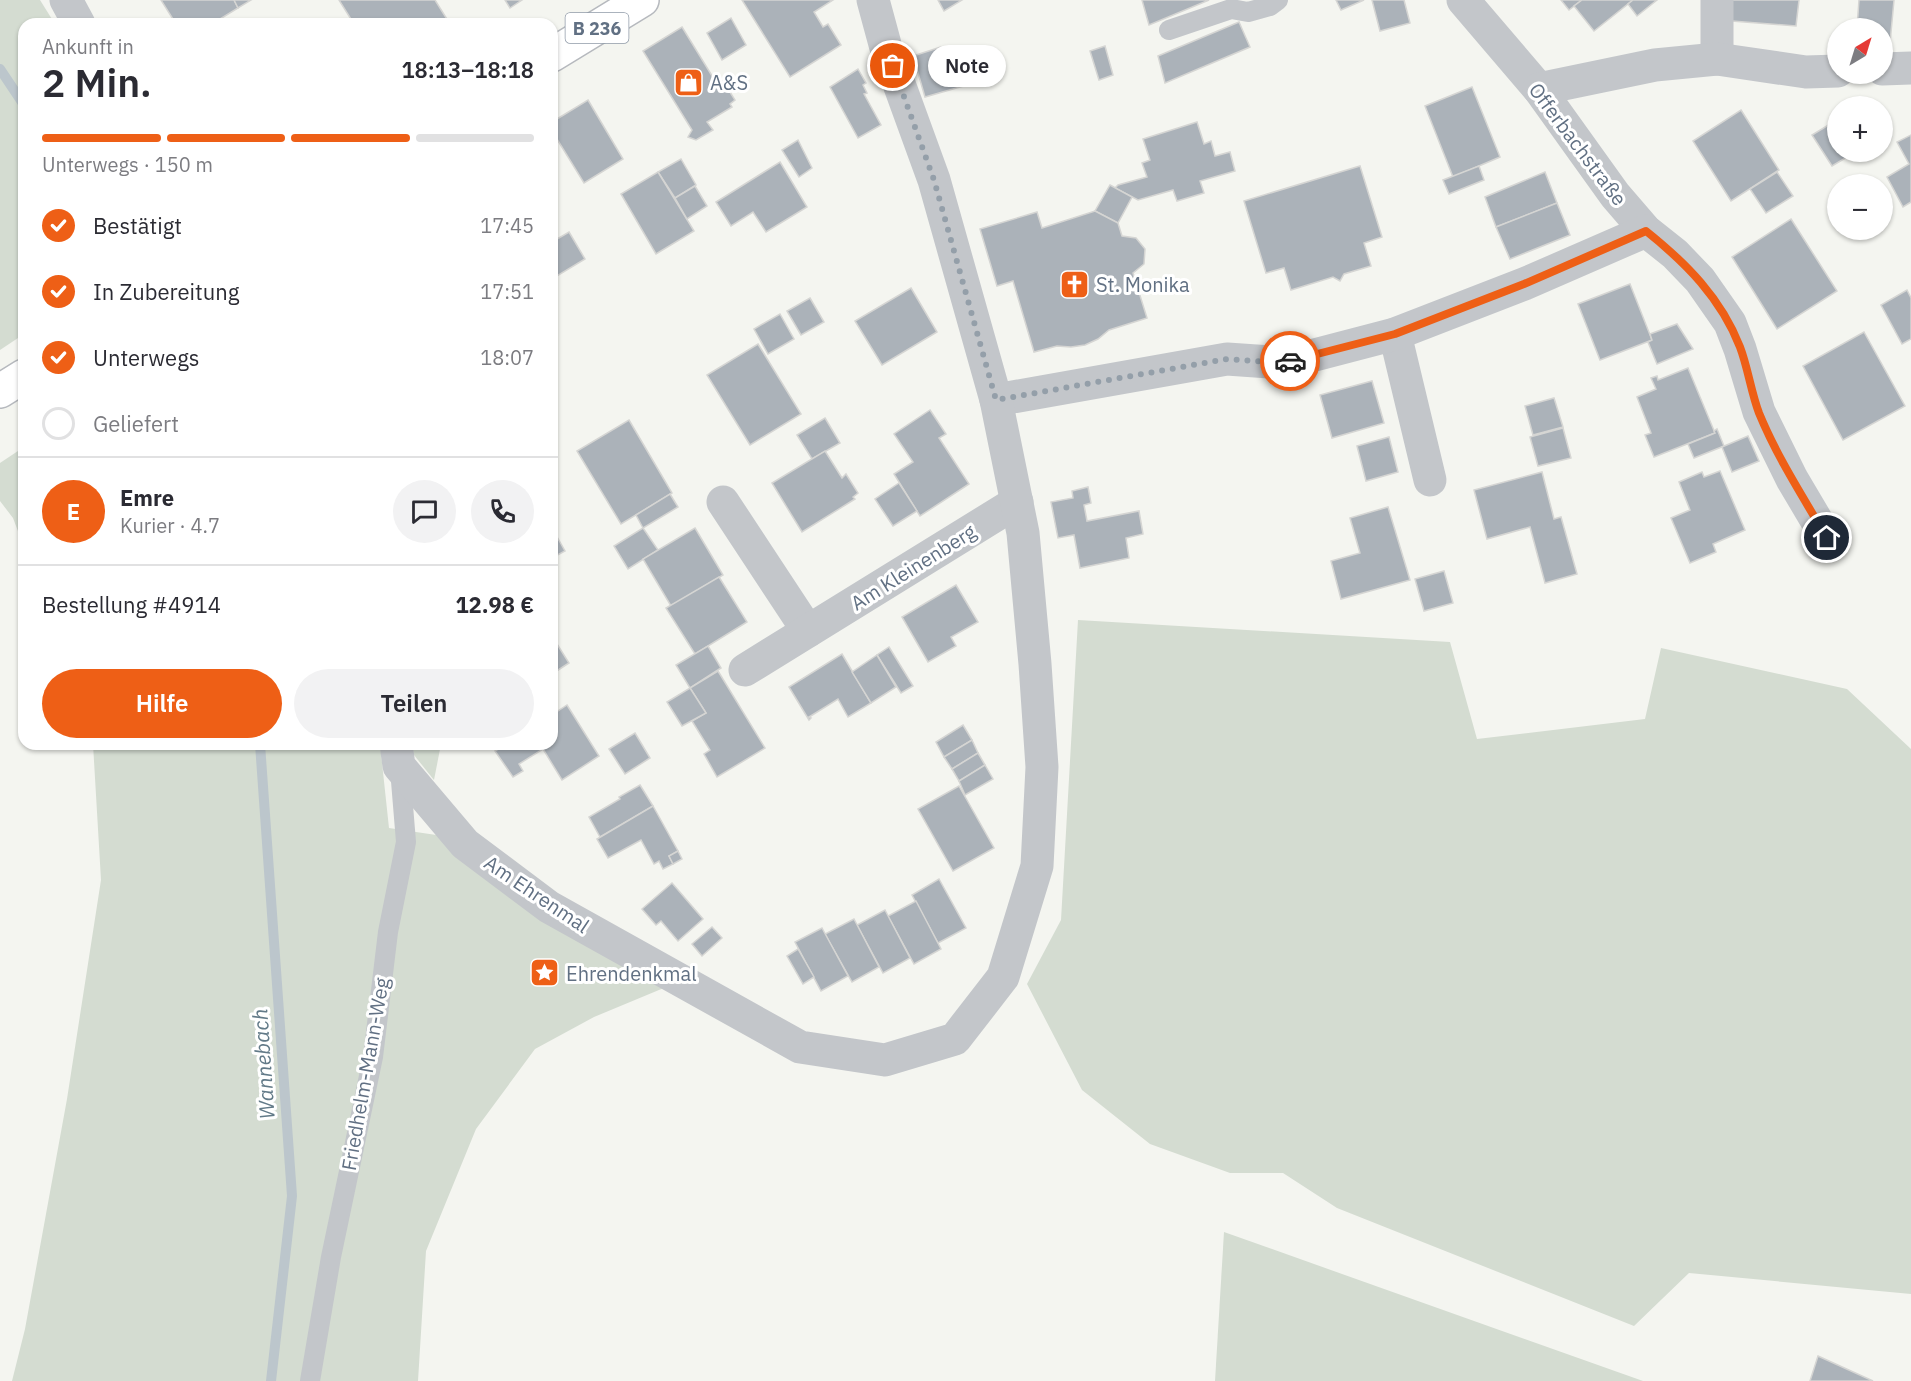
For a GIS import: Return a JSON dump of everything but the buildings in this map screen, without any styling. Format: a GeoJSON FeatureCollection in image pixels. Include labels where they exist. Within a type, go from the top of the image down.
{"type":"FeatureCollection","features":[{"type":"Feature","properties":{"kind":"main road","name":"B 236"},"geometry":{"type":"LineString","coordinates":[[558,51],[642,0]]}},
{"type":"Feature","properties":{"kind":"main road"},"geometry":{"type":"LineString","coordinates":[[0,391],[18,380]]}},
{"type":"Feature","properties":{"kind":"street"},"geometry":{"type":"LineString","coordinates":[[66,0],[76,18]]}},
{"type":"Feature","properties":{"kind":"street"},"geometry":{"type":"LineString","coordinates":[[873,0],[886,48],[934,180],[996,400],[1017,502]]}},
{"type":"Feature","properties":{"kind":"street","name":"Offerbachstraße"},"geometry":{"type":"LineString","coordinates":[[1463,0],[1539,89],[1614,195],[1646,231],[1675,254],[1700,280],[1730,323],[1759,412],[1792,479],[1827,538]]}},
{"type":"Feature","properties":{"kind":"street"},"geometry":{"type":"LineString","coordinates":[[1717,0],[1717,59]]}},
{"type":"Feature","properties":{"kind":"street"},"geometry":{"type":"LineString","coordinates":[[1539,89],[1655,65],[1717,59],[1806,72],[1827,71]]}},
{"type":"Feature","properties":{"kind":"street"},"geometry":{"type":"LineString","coordinates":[[1893,69],[1911,68]]}},
{"type":"Feature","properties":{"kind":"street"},"geometry":{"type":"LineString","coordinates":[[996,400],[1227,359],[1284,363],[1395,334],[1524,284],[1646,231]]}},
{"type":"Feature","properties":{"kind":"street"},"geometry":{"type":"LineString","coordinates":[[1395,334],[1430,480]]}},
{"type":"Feature","properties":{"kind":"street"},"geometry":{"type":"LineString","coordinates":[[723,502],[808,631]]}},
{"type":"Feature","properties":{"kind":"street","name":"Am Kleinenberg"},"geometry":{"type":"LineString","coordinates":[[745,670],[1017,502]]}},
{"type":"Feature","properties":{"kind":"street","name":"Am Ehrenmal"},"geometry":{"type":"LineString","coordinates":[[398,755],[465,844],[549,907],[800,1047],[885,1060],[955,1039],[1003,977],[1036,866],[1042,767],[1023,532],[1017,502]]}},
{"type":"Feature","properties":{"kind":"lane"},"geometry":{"type":"LineString","coordinates":[[1169,30],[1231,9],[1248,12],[1270,6],[1278,0]]}},
{"type":"Feature","properties":{"kind":"lane","name":"Friedhelm-Mann-Weg"},"geometry":{"type":"LineString","coordinates":[[310,1381],[331,1257],[373,1057],[388,932],[406,842],[398,755]]}},
{"type":"Feature","properties":{"kind":"shaded area"},"geometry":{"type":"Polygon","coordinates":[[[0,0],[40,0],[51,18],[18,18],[18,338],[0,350],[0,0]]]}},
{"type":"Feature","properties":{"kind":"shaded area"},"geometry":{"type":"Polygon","coordinates":[[[18,451],[18,531],[13,518],[0,501],[0,463],[18,451]]]}},
{"type":"Feature","properties":{"kind":"shaded area"},"geometry":{"type":"Polygon","coordinates":[[[1078,620],[1450,642],[1477,739],[1645,719],[1661,648],[1847,689],[1911,749],[1911,1294],[1689,1273],[1634,1326],[1337,1208],[1283,1173],[1230,1173],[1150,1144],[1082,1090],[1027,984],[1061,920],[1078,620]]]}},
{"type":"Feature","properties":{"kind":"shaded area"},"geometry":{"type":"Polygon","coordinates":[[[93,750],[381,750],[389,828],[470,840],[671,985],[594,1017],[535,1049],[476,1129],[426,1251],[418,1381],[12,1381],[25,1329],[67,1099],[101,880],[93,750]]]}},
{"type":"Feature","properties":{"kind":"shaded area"},"geometry":{"type":"Polygon","coordinates":[[[413,750],[440,750],[434,780],[414,755],[413,750]]]}},
{"type":"Feature","properties":{"kind":"shaded area"},"geometry":{"type":"Polygon","coordinates":[[[1224,1232],[1643,1381],[1215,1381],[1224,1232]]]}},
{"type":"Feature","properties":{"kind":"waterway","name":"Wannebach"},"geometry":{"type":"LineString","coordinates":[[0,69],[18,96]]}},
{"type":"Feature","properties":{"kind":"waterway","name":"Wannebach"},"geometry":{"type":"LineString","coordinates":[[260,750],[292,1196],[271,1381]]}},
{"type":"Feature","properties":{"kind":"way so far"},"geometry":{"type":"LineString","coordinates":[[893,66],[934,180],[996,400],[1227,359],[1284,363],[1290,361]]}},
{"type":"Feature","properties":{"kind":"place","name":"Note"},"geometry":{"type":"Point","coordinates":[893,66]}},
{"type":"Feature","properties":{"kind":"place","name":"A&S"},"geometry":{"type":"Point","coordinates":[689,82]}},
{"type":"Feature","properties":{"kind":"place","name":"St. Monika"},"geometry":{"type":"Point","coordinates":[1075,284]}},
{"type":"Feature","properties":{"kind":"place","name":"Ehrendenkmal"},"geometry":{"type":"Point","coordinates":[545,973]}},
{"type":"Feature","properties":{"kind":"route"},"geometry":{"type":"LineString","coordinates":[[1290,361],[1395,334],[1524,284],[1646,231],[1675,254],[1700,280],[1730,323],[1759,412],[1792,479],[1827,538]]}}]}
